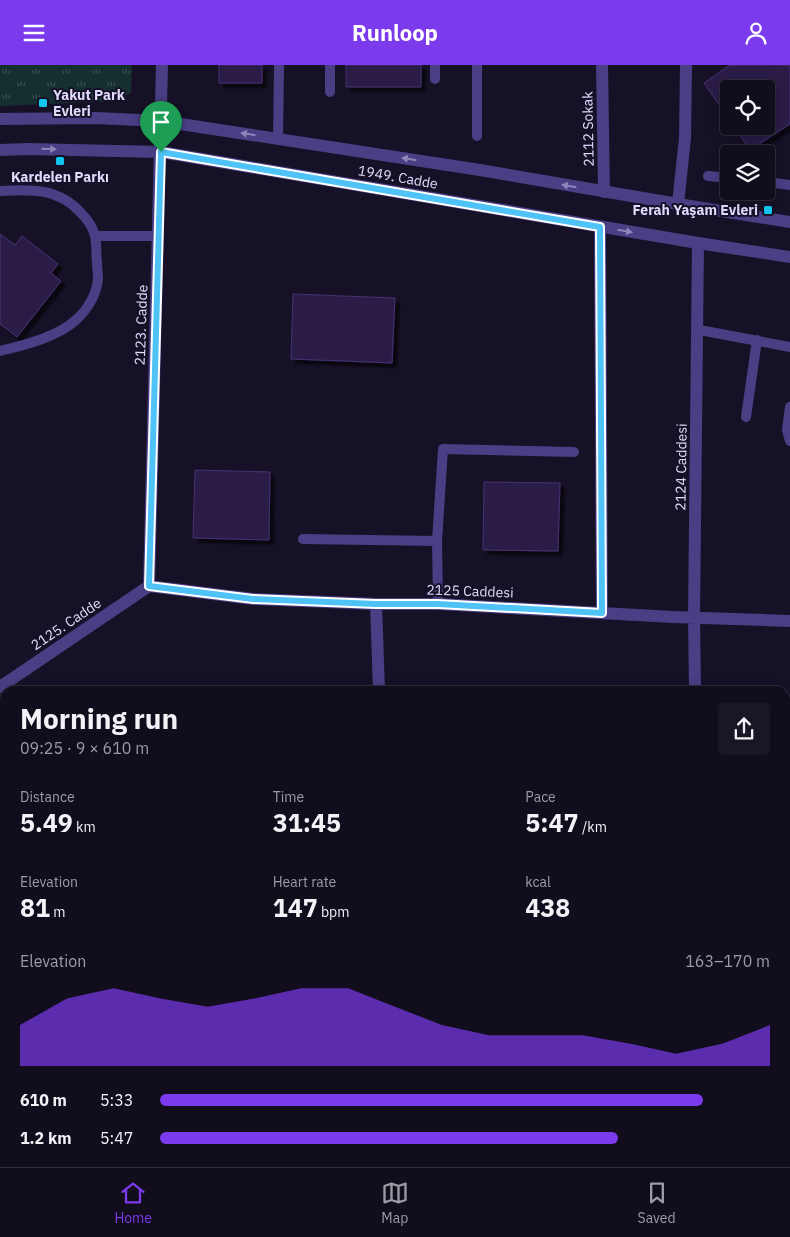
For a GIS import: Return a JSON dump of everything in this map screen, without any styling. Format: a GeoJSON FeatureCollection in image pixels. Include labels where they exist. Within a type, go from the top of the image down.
{"type":"FeatureCollection","features":[{"type":"Feature","properties":{"kind":"street","name":"2123. Cadde"},"geometry":{"type":"LineString","coordinates":[[149,586],[162,65]]}},
{"type":"Feature","properties":{"kind":"street","name":"2112 Sokak"},"geometry":{"type":"LineString","coordinates":[[602,65],[604,192]]}},
{"type":"Feature","properties":{"kind":"street"},"geometry":{"type":"LineString","coordinates":[[678,204],[685,138],[686,65]]}},
{"type":"Feature","properties":{"kind":"street","name":"1949. Cadde"},"geometry":{"type":"LineString","coordinates":[[0,119],[96,118],[161,121],[480,170],[790,222]]}},
{"type":"Feature","properties":{"kind":"street","name":"1949. Cadde"},"geometry":{"type":"LineString","coordinates":[[0,150],[161,152],[600,227],[790,257]]}},
{"type":"Feature","properties":{"kind":"street"},"geometry":{"type":"LineString","coordinates":[[600,227],[602,613]]}},
{"type":"Feature","properties":{"kind":"street","name":"2124 Caddesi"},"geometry":{"type":"LineString","coordinates":[[695,686],[698,243]]}},
{"type":"Feature","properties":{"kind":"street","name":"2125 Caddesi"},"geometry":{"type":"LineString","coordinates":[[149,586],[253,599],[376,604],[438,604],[673,617],[790,621]]}},
{"type":"Feature","properties":{"kind":"street","name":"2125. Cadde"},"geometry":{"type":"LineString","coordinates":[[1,686],[149,586]]}},
{"type":"Feature","properties":{"kind":"street"},"geometry":{"type":"LineString","coordinates":[[376,604],[379,686]]}},
{"type":"Feature","properties":{"kind":"lane"},"geometry":{"type":"LineString","coordinates":[[278,139],[279,65]]}},
{"type":"Feature","properties":{"kind":"lane"},"geometry":{"type":"LineString","coordinates":[[330,65],[330,92]]}},
{"type":"Feature","properties":{"kind":"lane"},"geometry":{"type":"LineString","coordinates":[[435,65],[436,79]]}},
{"type":"Feature","properties":{"kind":"lane"},"geometry":{"type":"LineString","coordinates":[[477,65],[477,136]]}},
{"type":"Feature","properties":{"kind":"lane"},"geometry":{"type":"LineString","coordinates":[[708,176],[720,177]]}},
{"type":"Feature","properties":{"kind":"lane"},"geometry":{"type":"LineString","coordinates":[[775,184],[790,185]]}},
{"type":"Feature","properties":{"kind":"lane"},"geometry":{"type":"LineString","coordinates":[[0,191],[42,190],[67,200],[78,209],[85,217],[95,236],[98,279],[92,299],[79,317],[69,325],[58,332],[0,351]]}},
{"type":"Feature","properties":{"kind":"lane"},"geometry":{"type":"LineString","coordinates":[[95,236],[158,236]]}},
{"type":"Feature","properties":{"kind":"lane"},"geometry":{"type":"LineString","coordinates":[[697,331],[790,347]]}},
{"type":"Feature","properties":{"kind":"lane"},"geometry":{"type":"LineString","coordinates":[[746,417],[757,340]]}},
{"type":"Feature","properties":{"kind":"lane"},"geometry":{"type":"LineString","coordinates":[[790,407],[787,430],[790,441]]}},
{"type":"Feature","properties":{"kind":"lane"},"geometry":{"type":"LineString","coordinates":[[438,604],[437,541],[443,449],[574,452]]}},
{"type":"Feature","properties":{"kind":"lane"},"geometry":{"type":"LineString","coordinates":[[303,539],[437,541]]}},
{"type":"Feature","properties":{"kind":"green space"},"geometry":{"type":"Polygon","coordinates":[[[0,65],[132,65],[131,93],[110,101],[0,106],[0,65]]]}},
{"type":"Feature","properties":{"kind":"building"},"geometry":{"type":"Polygon","coordinates":[[[219,65],[262,65],[262,83],[219,83],[219,65]]]}},
{"type":"Feature","properties":{"kind":"building"},"geometry":{"type":"Polygon","coordinates":[[[346,65],[421,65],[421,87],[346,87],[346,65]]]}},
{"type":"Feature","properties":{"kind":"building"},"geometry":{"type":"Polygon","coordinates":[[[730,65],[790,65],[790,124],[775,134],[775,80],[720,80],[720,106],[704,83],[730,65]]]}},
{"type":"Feature","properties":{"kind":"building"},"geometry":{"type":"Polygon","coordinates":[[[740,135],[773,135],[758,145],[747,145],[740,135]]]}},
{"type":"Feature","properties":{"kind":"building"},"geometry":{"type":"Polygon","coordinates":[[[0,234],[15,245],[22,236],[58,264],[51,273],[61,281],[17,337],[0,324],[0,234]]]}},
{"type":"Feature","properties":{"kind":"building"},"geometry":{"type":"Polygon","coordinates":[[[293,294],[395,298],[392,363],[291,359],[293,294]]]}},
{"type":"Feature","properties":{"kind":"building"},"geometry":{"type":"Polygon","coordinates":[[[195,470],[270,472],[269,540],[193,538],[195,470]]]}},
{"type":"Feature","properties":{"kind":"building"},"geometry":{"type":"Polygon","coordinates":[[[484,482],[560,483],[558,551],[483,550],[484,482]]]}},
{"type":"Feature","properties":{"kind":"place","name":"Yakut Park Evleri"},"geometry":{"type":"Point","coordinates":[43,103]}},
{"type":"Feature","properties":{"kind":"place","name":"Kardelen Parkı"},"geometry":{"type":"Point","coordinates":[60,161]}},
{"type":"Feature","properties":{"kind":"place","name":"Ferah Yaşam Evleri"},"geometry":{"type":"Point","coordinates":[768,210]}},
{"type":"Feature","properties":{"kind":"route"},"geometry":{"type":"LineString","coordinates":[[161,152],[600,227],[602,613],[438,604],[376,604],[253,599],[149,586],[161,152]]}}]}
